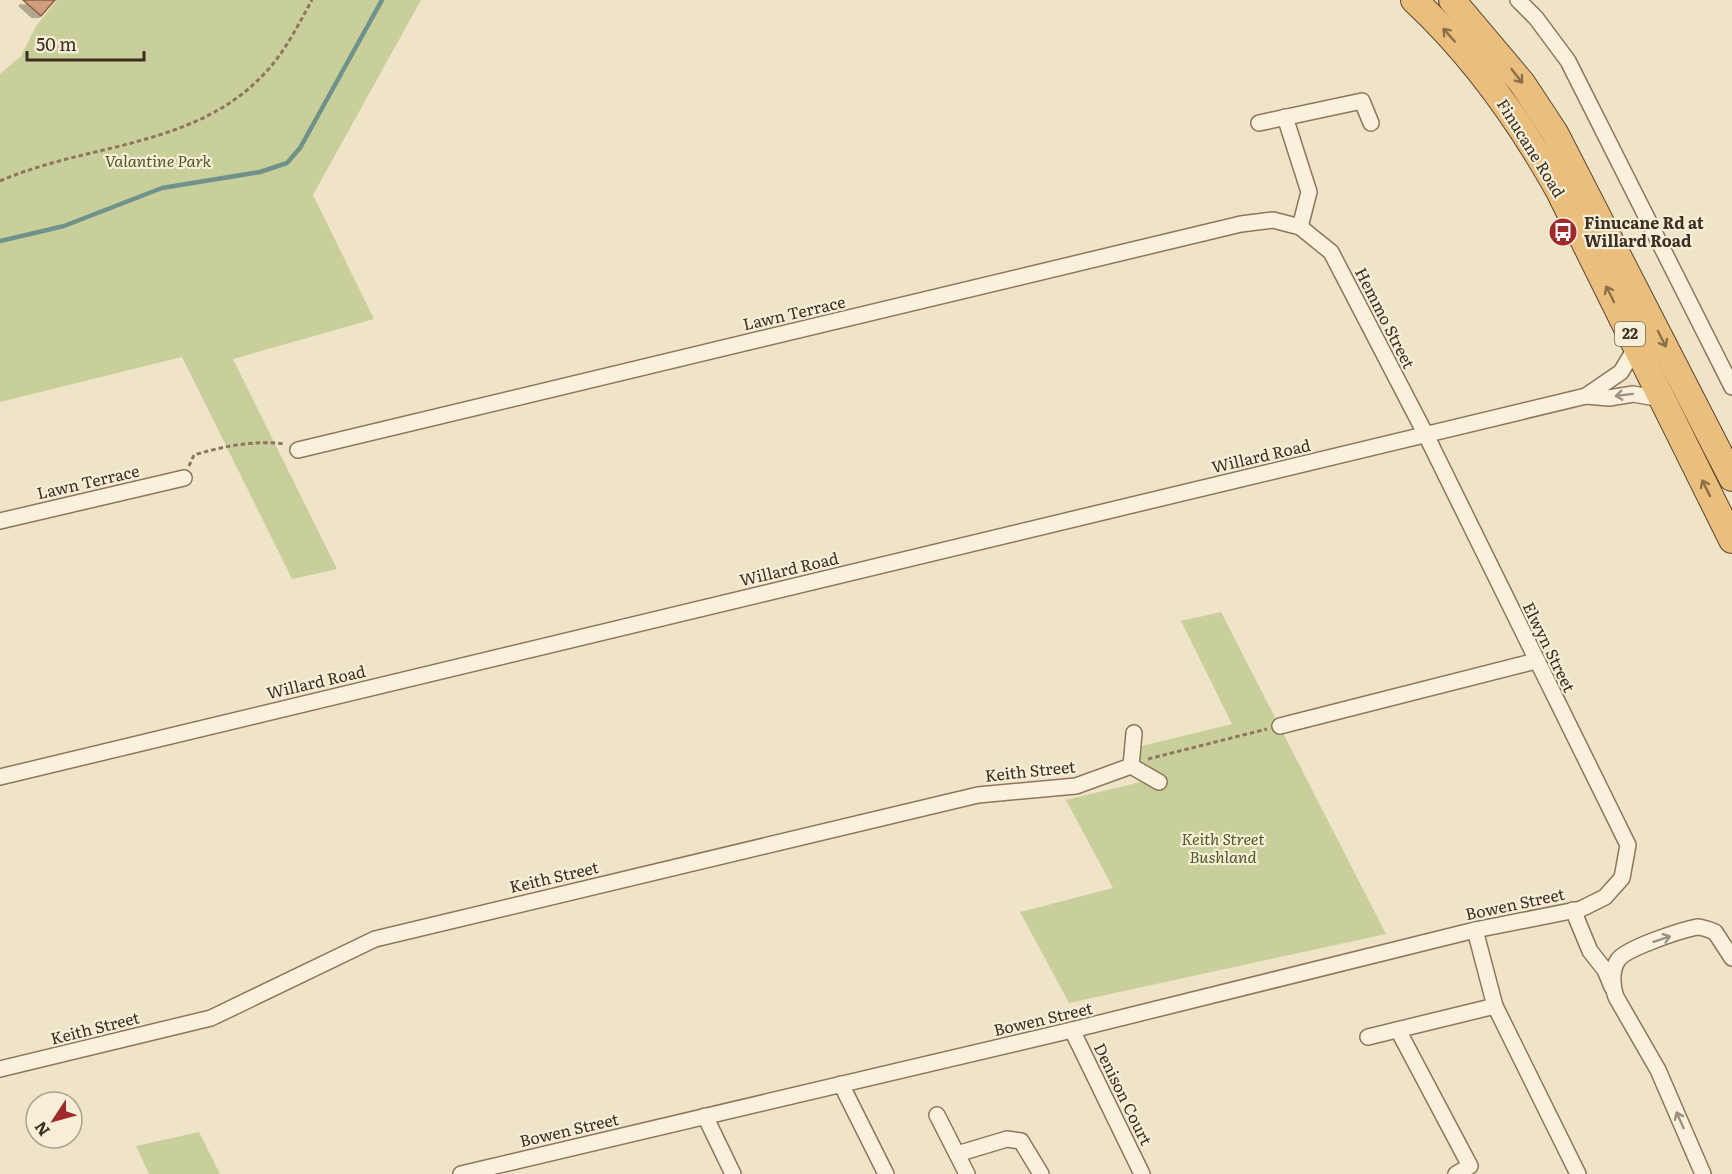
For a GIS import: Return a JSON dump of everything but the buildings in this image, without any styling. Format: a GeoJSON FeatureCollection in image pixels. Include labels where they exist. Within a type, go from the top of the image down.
{"type":"FeatureCollection","features":[{"type":"Feature","properties":{"kind":"highway","name":"Finucane Road"},"geometry":{"type":"LineString","coordinates":[[1414,0],[1481,73],[1523,130],[1547,170],[1732,540]]}},
{"type":"Feature","properties":{"kind":"highway","name":"Finucane Road"},"geometry":{"type":"LineString","coordinates":[[1452,0],[1495,48],[1541,110],[1573,163],[1732,478]]}},
{"type":"Feature","properties":{"kind":"highway"},"geometry":{"type":"LineString","coordinates":[[1481,73],[1495,48]]}},
{"type":"Feature","properties":{"kind":"street"},"geometry":{"type":"LineString","coordinates":[[1518,0],[1536,18],[1568,61],[1732,387]]}},
{"type":"Feature","properties":{"kind":"street"},"geometry":{"type":"LineString","coordinates":[[1259,123],[1362,101],[1371,123]]}},
{"type":"Feature","properties":{"kind":"street"},"geometry":{"type":"LineString","coordinates":[[1285,117],[1309,192],[1300,227]]}},
{"type":"Feature","properties":{"kind":"street","name":"Lawn Terrace"},"geometry":{"type":"LineString","coordinates":[[298,450],[1241,224],[1273,220],[1300,227]]}},
{"type":"Feature","properties":{"kind":"street","name":"Hemmo Street"},"geometry":{"type":"LineString","coordinates":[[1300,227],[1331,252],[1426,435]]}},
{"type":"Feature","properties":{"kind":"street","name":"Willard Road"},"geometry":{"type":"LineString","coordinates":[[1586,396],[1621,372],[1636,347]]}},
{"type":"Feature","properties":{"kind":"street","name":"Willard Road"},"geometry":{"type":"LineString","coordinates":[[0,777],[1586,396],[1609,398],[1633,394],[1662,399]]}},
{"type":"Feature","properties":{"kind":"street","name":"Elwyn Street"},"geometry":{"type":"LineString","coordinates":[[1426,435],[1628,845],[1622,878]]}},
{"type":"Feature","properties":{"kind":"street","name":"Lawn Terrace"},"geometry":{"type":"LineString","coordinates":[[0,521],[184,478]]}},
{"type":"Feature","properties":{"kind":"street"},"geometry":{"type":"LineString","coordinates":[[1280,726],[1536,661]]}},
{"type":"Feature","properties":{"kind":"street"},"geometry":{"type":"LineString","coordinates":[[1134,733],[1131,766],[1159,782]]}},
{"type":"Feature","properties":{"kind":"street","name":"Keith Street"},"geometry":{"type":"LineString","coordinates":[[0,1069],[211,1018],[375,939],[978,795],[1076,786],[1131,766]]}},
{"type":"Feature","properties":{"kind":"street","name":"Bowen Street"},"geometry":{"type":"LineString","coordinates":[[461,1174],[1072,1030],[1475,930],[1577,909],[1605,897],[1622,878]]}},
{"type":"Feature","properties":{"kind":"street"},"geometry":{"type":"LineString","coordinates":[[1577,909],[1598,950],[1610,958],[1618,958],[1638,947],[1699,927],[1715,932],[1732,958]]}},
{"type":"Feature","properties":{"kind":"street"},"geometry":{"type":"LineString","coordinates":[[1577,909],[1590,951],[1605,970],[1658,1070],[1703,1174]]}},
{"type":"Feature","properties":{"kind":"street"},"geometry":{"type":"LineString","coordinates":[[1475,930],[1495,1006],[1578,1174]]}},
{"type":"Feature","properties":{"kind":"street"},"geometry":{"type":"LineString","coordinates":[[1612,987],[1618,958]]}},
{"type":"Feature","properties":{"kind":"street"},"geometry":{"type":"LineString","coordinates":[[1368,1037],[1495,1006]]}},
{"type":"Feature","properties":{"kind":"street","name":"Denison Court"},"geometry":{"type":"LineString","coordinates":[[1072,1030],[1142,1174]]}},
{"type":"Feature","properties":{"kind":"street"},"geometry":{"type":"LineString","coordinates":[[1398,1030],[1470,1166],[1456,1174]]}},
{"type":"Feature","properties":{"kind":"street"},"geometry":{"type":"LineString","coordinates":[[841,1084],[886,1174]]}},
{"type":"Feature","properties":{"kind":"street"},"geometry":{"type":"LineString","coordinates":[[937,1115],[967,1174]]}},
{"type":"Feature","properties":{"kind":"street"},"geometry":{"type":"LineString","coordinates":[[705,1116],[733,1174]]}},
{"type":"Feature","properties":{"kind":"street"},"geometry":{"type":"LineString","coordinates":[[957,1154],[1007,1139],[1020,1141],[1041,1174]]}},
{"type":"Feature","properties":{"kind":"path"},"geometry":{"type":"LineString","coordinates":[[0,181],[184,128],[228,104],[265,73],[292,37],[312,0]]}},
{"type":"Feature","properties":{"kind":"path"},"geometry":{"type":"LineString","coordinates":[[184,478],[194,455],[214,448],[284,443],[298,450]]}},
{"type":"Feature","properties":{"kind":"path"},"geometry":{"type":"LineString","coordinates":[[1131,766],[1153,757],[1280,726]]}},
{"type":"Feature","properties":{"kind":"green space","name":"Valantine Park"},"geometry":{"type":"Polygon","coordinates":[[[57,0],[421,0],[313,195],[374,319],[233,359],[337,569],[292,579],[182,357],[0,402],[0,74],[21,56],[36,26],[57,0]]]}},
{"type":"Feature","properties":{"kind":"green space","name":"Keith Street Bushland"},"geometry":{"type":"Polygon","coordinates":[[[1221,612],[1386,934],[1069,1003],[1020,912],[1113,888],[1066,800],[1140,782],[1125,750],[1232,724],[1181,621],[1221,612]]]}},
{"type":"Feature","properties":{"kind":"green space"},"geometry":{"type":"Polygon","coordinates":[[[199,1132],[220,1174],[149,1174],[136,1146],[199,1132]]]}},
{"type":"Feature","properties":{"kind":"waterway"},"geometry":{"type":"LineString","coordinates":[[0,241],[64,226],[162,188],[260,172],[287,163],[300,148],[382,0]]}},
{"type":"Feature","properties":{"kind":"place","name":"Finucane Rd at Willard Road"},"geometry":{"type":"Point","coordinates":[1563,232]}}]}
